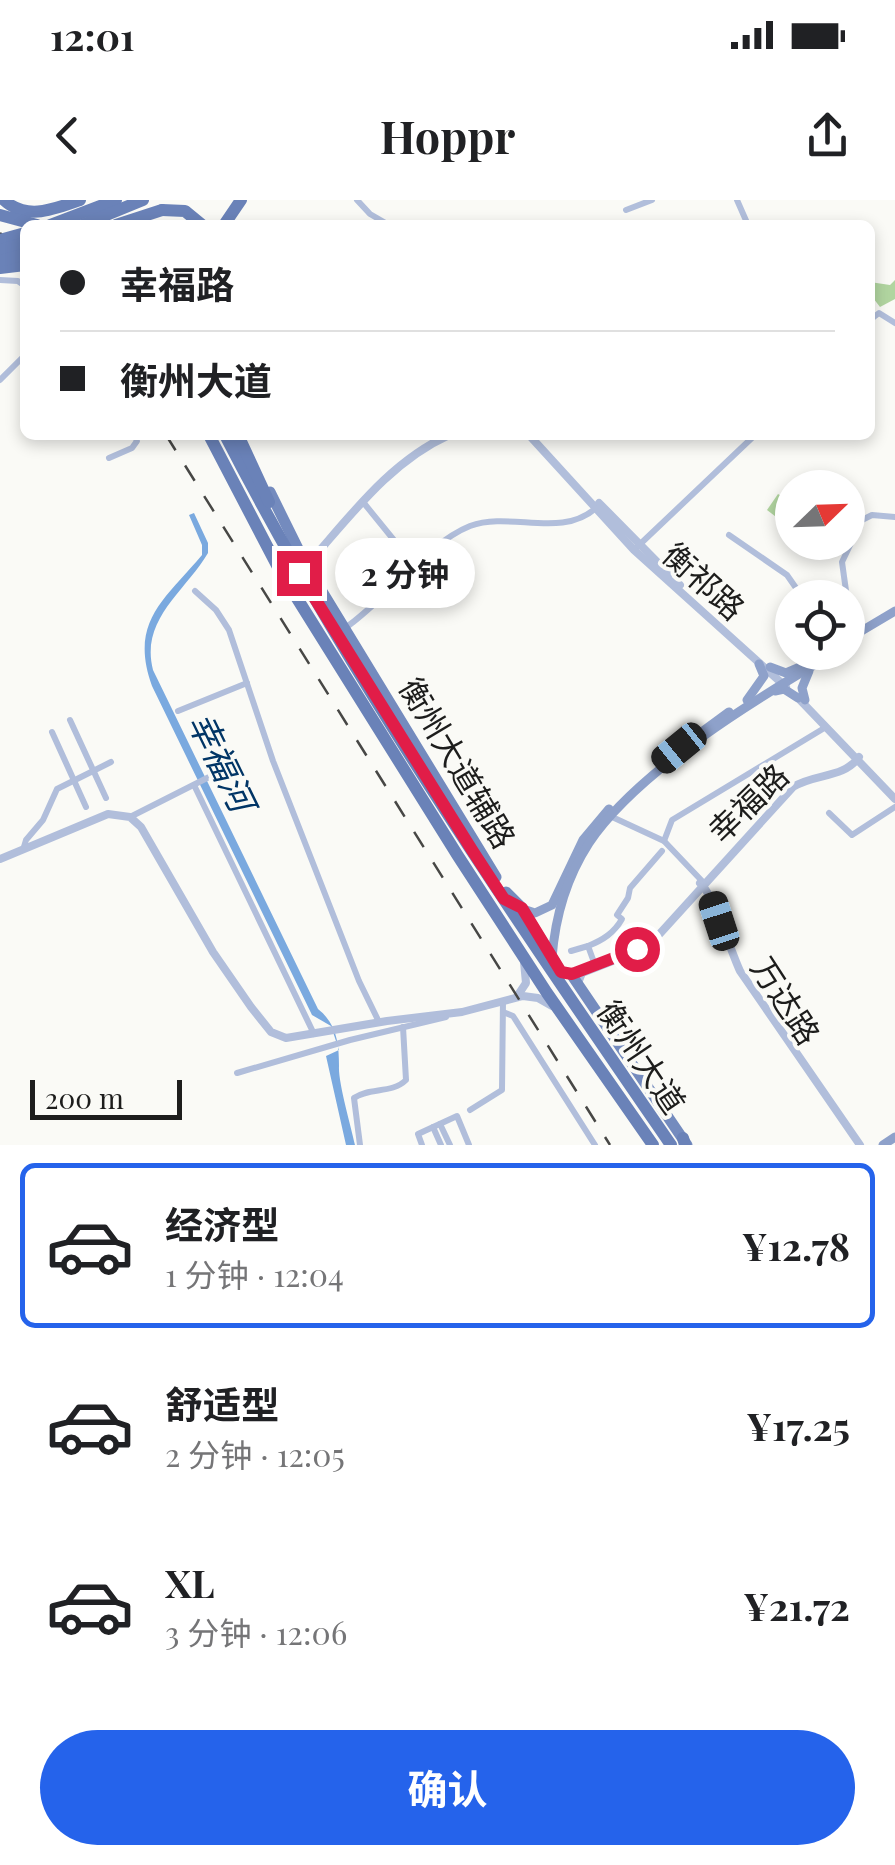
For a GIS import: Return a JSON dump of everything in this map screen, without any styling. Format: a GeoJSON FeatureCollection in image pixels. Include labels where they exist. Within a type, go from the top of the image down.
{"type":"FeatureCollection","features":[{"type":"Feature","properties":{"kind":"highway"},"geometry":{"type":"LineString","coordinates":[[4,200],[29,212],[80,200]]}},
{"type":"Feature","properties":{"kind":"highway"},"geometry":{"type":"LineString","coordinates":[[88,200],[105,209]]}},
{"type":"Feature","properties":{"kind":"highway"},"geometry":{"type":"LineString","coordinates":[[94,220],[143,200]]}},
{"type":"Feature","properties":{"kind":"highway"},"geometry":{"type":"LineString","coordinates":[[67,220],[105,209]]}},
{"type":"Feature","properties":{"kind":"highway"},"geometry":{"type":"LineString","coordinates":[[133,220],[162,210],[185,211],[196,220]]}},
{"type":"Feature","properties":{"kind":"highway","name":"衡州大道"},"geometry":{"type":"LineString","coordinates":[[209,440],[280,571],[521,953],[653,1145]]}},
{"type":"Feature","properties":{"kind":"highway","name":"衡州大道"},"geometry":{"type":"LineString","coordinates":[[228,440],[303,569],[512,903],[681,1143]]}},
{"type":"Feature","properties":{"kind":"highway"},"geometry":{"type":"LineString","coordinates":[[243,440],[303,569]]}},
{"type":"Feature","properties":{"kind":"main road","name":"衡州大道辅路"},"geometry":{"type":"LineString","coordinates":[[303,569],[345,628],[512,903],[552,954],[681,1143]]}},
{"type":"Feature","properties":{"kind":"main road"},"geometry":{"type":"LineString","coordinates":[[865,632],[895,614]]}},
{"type":"Feature","properties":{"kind":"main road"},"geometry":{"type":"LineString","coordinates":[[747,700],[764,676],[765,666],[775,669]]}},
{"type":"Feature","properties":{"kind":"main road"},"geometry":{"type":"LineString","coordinates":[[552,954],[566,888],[588,844],[610,816],[682,753],[797,670]]}},
{"type":"Feature","properties":{"kind":"main road"},"geometry":{"type":"LineString","coordinates":[[512,903],[535,913],[547,909],[583,840],[606,812],[679,748],[747,700],[803,670]]}},
{"type":"Feature","properties":{"kind":"main road"},"geometry":{"type":"LineString","coordinates":[[768,694],[784,689],[802,699],[803,680],[810,670]]}},
{"type":"Feature","properties":{"kind":"main road"},"geometry":{"type":"LineString","coordinates":[[884,1145],[894,1142]]}},
{"type":"Feature","properties":{"kind":"street"},"geometry":{"type":"LineString","coordinates":[[357,200],[380,220]]}},
{"type":"Feature","properties":{"kind":"street"},"geometry":{"type":"LineString","coordinates":[[626,210],[652,200]]}},
{"type":"Feature","properties":{"kind":"street"},"geometry":{"type":"LineString","coordinates":[[0,380],[20,359]]}},
{"type":"Feature","properties":{"kind":"street"},"geometry":{"type":"LineString","coordinates":[[109,458],[132,448],[137,440]]}},
{"type":"Feature","properties":{"kind":"street"},"geometry":{"type":"LineString","coordinates":[[303,569],[389,473],[438,440]]}},
{"type":"Feature","properties":{"kind":"street","name":"衡祁路"},"geometry":{"type":"LineString","coordinates":[[537,440],[636,548],[802,699],[857,759]]}},
{"type":"Feature","properties":{"kind":"street","name":"衡祁路"},"geometry":{"type":"LineString","coordinates":[[538,440],[636,548]]}},
{"type":"Feature","properties":{"kind":"street"},"geometry":{"type":"LineString","coordinates":[[636,548],[750,440]]}},
{"type":"Feature","properties":{"kind":"street"},"geometry":{"type":"LineString","coordinates":[[363,502],[415,566]]}},
{"type":"Feature","properties":{"kind":"street"},"geometry":{"type":"LineString","coordinates":[[345,628],[415,566],[472,526],[492,522],[568,523],[584,518],[596,508]]}},
{"type":"Feature","properties":{"kind":"street"},"geometry":{"type":"LineString","coordinates":[[844,580],[842,562],[862,520],[872,515],[895,517]]}},
{"type":"Feature","properties":{"kind":"street"},"geometry":{"type":"LineString","coordinates":[[728,535],[791,580]]}},
{"type":"Feature","properties":{"kind":"street"},"geometry":{"type":"LineString","coordinates":[[195,591],[224,620],[294,816],[379,1022]]}},
{"type":"Feature","properties":{"kind":"street"},"geometry":{"type":"LineString","coordinates":[[178,710],[247,684]]}},
{"type":"Feature","properties":{"kind":"street","name":"衡祁路"},"geometry":{"type":"LineString","coordinates":[[802,699],[895,796]]}},
{"type":"Feature","properties":{"kind":"street"},"geometry":{"type":"LineString","coordinates":[[70,720],[106,798]]}},
{"type":"Feature","properties":{"kind":"street"},"geometry":{"type":"LineString","coordinates":[[664,841],[672,820],[826,727]]}},
{"type":"Feature","properties":{"kind":"street"},"geometry":{"type":"LineString","coordinates":[[52,732],[86,807]]}},
{"type":"Feature","properties":{"kind":"street","name":"幸福路"},"geometry":{"type":"LineString","coordinates":[[565,975],[639,949],[704,884],[792,785],[805,777],[844,769],[857,759]]}},
{"type":"Feature","properties":{"kind":"street"},"geometry":{"type":"LineString","coordinates":[[22,851],[57,790],[111,762]]}},
{"type":"Feature","properties":{"kind":"street"},"geometry":{"type":"LineString","coordinates":[[0,859],[95,817],[130,817],[212,776]]}},
{"type":"Feature","properties":{"kind":"street"},"geometry":{"type":"LineString","coordinates":[[195,785],[314,1034]]}},
{"type":"Feature","properties":{"kind":"street"},"geometry":{"type":"LineString","coordinates":[[829,813],[852,835],[895,807]]}},
{"type":"Feature","properties":{"kind":"street"},"geometry":{"type":"LineString","coordinates":[[610,816],[664,841],[704,884]]}},
{"type":"Feature","properties":{"kind":"street"},"geometry":{"type":"LineString","coordinates":[[130,817],[141,827],[213,952],[271,1032],[286,1038],[462,1012]]}},
{"type":"Feature","properties":{"kind":"street"},"geometry":{"type":"LineString","coordinates":[[571,951],[608,936],[618,926],[622,920],[617,915],[630,888],[662,851]]}},
{"type":"Feature","properties":{"kind":"street","name":"幸福路"},"geometry":{"type":"LineString","coordinates":[[565,975],[582,973],[639,949],[664,930],[704,884]]}},
{"type":"Feature","properties":{"kind":"street","name":"万达路"},"geometry":{"type":"LineString","coordinates":[[704,884],[737,974],[858,1145]]}},
{"type":"Feature","properties":{"kind":"street","name":"万达路"},"geometry":{"type":"LineString","coordinates":[[704,884],[740,972],[832,1108]]}},
{"type":"Feature","properties":{"kind":"street"},"geometry":{"type":"LineString","coordinates":[[693,895],[704,898],[710,906]]}},
{"type":"Feature","properties":{"kind":"street"},"geometry":{"type":"LineString","coordinates":[[588,946],[595,966]]}},
{"type":"Feature","properties":{"kind":"street"},"geometry":{"type":"LineString","coordinates":[[516,997],[526,978],[521,953]]}},
{"type":"Feature","properties":{"kind":"street"},"geometry":{"type":"LineString","coordinates":[[237,1073],[516,997],[538,998],[560,1012]]}},
{"type":"Feature","properties":{"kind":"street"},"geometry":{"type":"LineString","coordinates":[[470,1110],[502,1090],[503,1001]]}},
{"type":"Feature","properties":{"kind":"street"},"geometry":{"type":"LineString","coordinates":[[502,1012],[513,1016],[595,1145]]}},
{"type":"Feature","properties":{"kind":"street"},"geometry":{"type":"LineString","coordinates":[[360,1145],[354,1098],[401,1086],[406,1080],[402,1027]]}},
{"type":"Feature","properties":{"kind":"street"},"geometry":{"type":"LineString","coordinates":[[422,1145],[418,1134],[457,1116],[470,1145]]}},
{"type":"Feature","properties":{"kind":"street"},"geometry":{"type":"LineString","coordinates":[[437,1125],[441,1145]]}},
{"type":"Feature","properties":{"kind":"street"},"geometry":{"type":"LineString","coordinates":[[437,1125],[450,1145]]}},
{"type":"Feature","properties":{"kind":"green space"},"geometry":{"type":"Polygon","coordinates":[[[895,280],[895,299],[880,307],[875,300],[875,283],[890,285],[895,280]]]}},
{"type":"Feature","properties":{"kind":"green space"},"geometry":{"type":"Polygon","coordinates":[[[775,498],[775,516],[767,510],[775,498]]]}},
{"type":"Feature","properties":{"kind":"water"},"geometry":{"type":"Polygon","coordinates":[[[194,513],[208,543],[208,553],[159,621],[151,652],[153,670],[318,1009],[333,1028],[338,1047],[331,1026],[312,1015],[152,686],[146,664],[145,645],[154,613],[202,555],[202,545],[189,515],[194,513]]]}},
{"type":"Feature","properties":{"kind":"water"},"geometry":{"type":"Polygon","coordinates":[[[338,1050],[355,1145],[346,1145],[326,1056],[338,1050]]]}},
{"type":"Feature","properties":{"kind":"railway"},"geometry":{"type":"LineString","coordinates":[[0,233],[20,252]]}},
{"type":"Feature","properties":{"kind":"railway"},"geometry":{"type":"LineString","coordinates":[[169,440],[610,1145]]}},
{"type":"Feature","properties":{"kind":"route"},"geometry":{"type":"LineString","coordinates":[[299,573],[504,899],[522,908],[561,972],[572,974],[637,949]]}},
{"type":"Feature","properties":{"kind":"water label","name":"幸福河"},"geometry":{"type":"Point","coordinates":[223,761]}}]}
